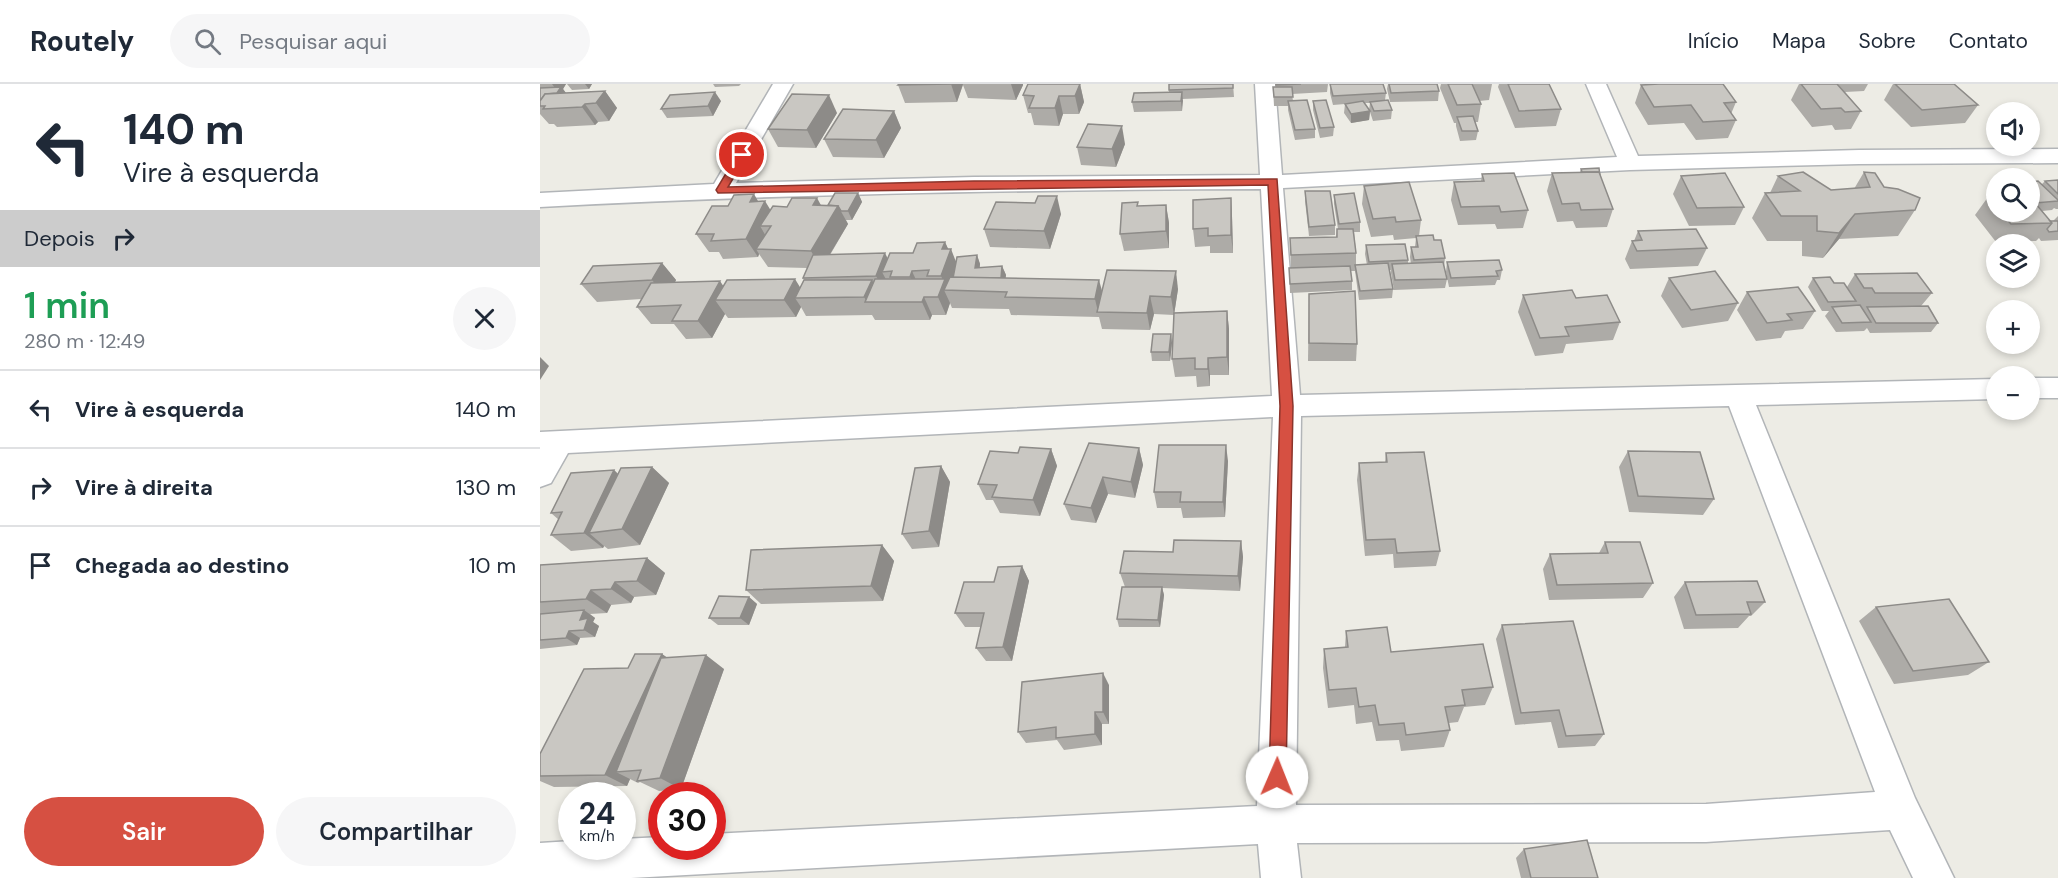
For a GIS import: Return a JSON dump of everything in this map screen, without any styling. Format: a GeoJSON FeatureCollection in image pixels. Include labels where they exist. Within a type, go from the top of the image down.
{"type":"FeatureCollection","features":[{"type":"Feature","properties":{"kind":"street"},"geometry":{"type":"LineString","coordinates":[[721,190],[783,84]]}},
{"type":"Feature","properties":{"kind":"street"},"geometry":{"type":"LineString","coordinates":[[1265,84],[1287,406],[1276,824],[1281,878]]}},
{"type":"Feature","properties":{"kind":"street"},"geometry":{"type":"LineString","coordinates":[[1596,84],[1630,163]]}},
{"type":"Feature","properties":{"kind":"street"},"geometry":{"type":"LineString","coordinates":[[540,200],[721,190],[974,184],[1273,182],[1630,163],[1859,157],[2058,156]]}},
{"type":"Feature","properties":{"kind":"street"},"geometry":{"type":"LineString","coordinates":[[2040,388],[2058,388]]}},
{"type":"Feature","properties":{"kind":"street"},"geometry":{"type":"LineString","coordinates":[[540,475],[550,443],[1287,406],[1986,389]]}},
{"type":"Feature","properties":{"kind":"street"},"geometry":{"type":"LineString","coordinates":[[1738,394],[1901,810],[1934,878]]}},
{"type":"Feature","properties":{"kind":"street"},"geometry":{"type":"LineString","coordinates":[[540,863],[1276,824],[1706,824],[1901,810]]}},
{"type":"Feature","properties":{"kind":"building"},"geometry":{"type":"Polygon","coordinates":[[[899,84],[951,84],[898,85],[899,84]]]}},
{"type":"Feature","properties":{"kind":"building"},"geometry":{"type":"Polygon","coordinates":[[[1028,84],[1080,84],[1075,96],[1059,96],[1055,108],[1029,108],[1034,96],[1023,95],[1028,84]]]}},
{"type":"Feature","properties":{"kind":"building"},"geometry":{"type":"Polygon","coordinates":[[[1169,84],[1233,84],[1233,88],[1169,90],[1169,84]]]}},
{"type":"Feature","properties":{"kind":"building"},"geometry":{"type":"Polygon","coordinates":[[[1330,84],[1383,84],[1386,93],[1333,96],[1330,84]]]}},
{"type":"Feature","properties":{"kind":"building"},"geometry":{"type":"Polygon","coordinates":[[[1389,84],[1437,84],[1439,91],[1391,93],[1389,84]]]}},
{"type":"Feature","properties":{"kind":"building"},"geometry":{"type":"Polygon","coordinates":[[[1448,84],[1472,84],[1481,104],[1457,105],[1448,84]]]}},
{"type":"Feature","properties":{"kind":"building"},"geometry":{"type":"Polygon","coordinates":[[[1508,84],[1549,84],[1561,109],[1519,111],[1508,84]]]}},
{"type":"Feature","properties":{"kind":"building"},"geometry":{"type":"Polygon","coordinates":[[[1723,84],[1736,102],[1724,103],[1736,120],[1703,122],[1691,105],[1654,107],[1641,85],[1723,84]]]}},
{"type":"Feature","properties":{"kind":"building"},"geometry":{"type":"Polygon","coordinates":[[[1801,84],[1837,84],[1861,111],[1845,112],[1841,108],[1821,109],[1801,84]]]}},
{"type":"Feature","properties":{"kind":"building"},"geometry":{"type":"Polygon","coordinates":[[[1895,84],[1954,84],[1978,105],[1922,110],[1895,84]]]}},
{"type":"Feature","properties":{"kind":"building"},"geometry":{"type":"Polygon","coordinates":[[[561,87],[557,93],[545,94],[540,101],[540,88],[561,87]]]}},
{"type":"Feature","properties":{"kind":"building"},"geometry":{"type":"Polygon","coordinates":[[[1273,87],[1292,87],[1293,97],[1274,97],[1273,87]]]}},
{"type":"Feature","properties":{"kind":"building"},"geometry":{"type":"Polygon","coordinates":[[[605,91],[596,103],[585,104],[582,107],[543,109],[545,106],[540,106],[540,101],[545,94],[605,91]]]}},
{"type":"Feature","properties":{"kind":"building"},"geometry":{"type":"Polygon","coordinates":[[[715,92],[708,106],[661,109],[670,95],[715,92]]]}},
{"type":"Feature","properties":{"kind":"building"},"geometry":{"type":"Polygon","coordinates":[[[1182,92],[1181,101],[1132,102],[1134,93],[1182,92]]]}},
{"type":"Feature","properties":{"kind":"building"},"geometry":{"type":"Polygon","coordinates":[[[792,94],[829,95],[807,130],[768,129],[792,94]]]}},
{"type":"Feature","properties":{"kind":"building"},"geometry":{"type":"Polygon","coordinates":[[[1307,100],[1315,129],[1295,130],[1288,101],[1307,100]]]}},
{"type":"Feature","properties":{"kind":"building"},"geometry":{"type":"Polygon","coordinates":[[[1326,100],[1334,127],[1320,128],[1313,101],[1326,100]]]}},
{"type":"Feature","properties":{"kind":"building"},"geometry":{"type":"Polygon","coordinates":[[[1388,100],[1392,110],[1374,111],[1370,102],[1388,100]]]}},
{"type":"Feature","properties":{"kind":"building"},"geometry":{"type":"Polygon","coordinates":[[[1363,101],[1370,111],[1351,114],[1345,104],[1363,101]]]}},
{"type":"Feature","properties":{"kind":"building"},"geometry":{"type":"Polygon","coordinates":[[[843,109],[894,111],[876,140],[824,139],[843,109]]]}},
{"type":"Feature","properties":{"kind":"building"},"geometry":{"type":"Polygon","coordinates":[[[1473,116],[1478,131],[1462,131],[1457,117],[1473,116]]]}},
{"type":"Feature","properties":{"kind":"building"},"geometry":{"type":"Polygon","coordinates":[[[1088,124],[1122,126],[1112,149],[1077,147],[1088,124]]]}},
{"type":"Feature","properties":{"kind":"building"},"geometry":{"type":"Polygon","coordinates":[[[1599,168],[1600,176],[1599,172],[1582,172],[1581,169],[1599,168]]]}},
{"type":"Feature","properties":{"kind":"building"},"geometry":{"type":"Polygon","coordinates":[[[1599,172],[1613,209],[1581,210],[1579,203],[1562,204],[1552,173],[1599,172]]]}},
{"type":"Feature","properties":{"kind":"building"},"geometry":{"type":"Polygon","coordinates":[[[1803,172],[1831,190],[1870,187],[1864,172],[1875,173],[1884,187],[1898,189],[1920,198],[1915,210],[1855,214],[1839,233],[1817,231],[1817,216],[1781,216],[1765,193],[1800,191],[1778,176],[1803,172]]]}},
{"type":"Feature","properties":{"kind":"building"},"geometry":{"type":"Polygon","coordinates":[[[1514,173],[1528,210],[1501,212],[1499,206],[1461,207],[1454,182],[1484,181],[1482,174],[1514,173]]]}},
{"type":"Feature","properties":{"kind":"building"},"geometry":{"type":"Polygon","coordinates":[[[1725,173],[1744,207],[1697,208],[1681,176],[1725,173]]]}},
{"type":"Feature","properties":{"kind":"building"},"geometry":{"type":"Polygon","coordinates":[[[2058,180],[2058,194],[2045,181],[2058,180]]]}},
{"type":"Feature","properties":{"kind":"building"},"geometry":{"type":"Polygon","coordinates":[[[1409,182],[1421,220],[1396,222],[1395,217],[1373,219],[1364,186],[1409,182]]]}},
{"type":"Feature","properties":{"kind":"building"},"geometry":{"type":"Polygon","coordinates":[[[2040,183],[2058,200],[2040,203],[2040,183]]]}},
{"type":"Feature","properties":{"kind":"building"},"geometry":{"type":"Polygon","coordinates":[[[1305,191],[1330,191],[1335,225],[1309,227],[1305,191]]]}},
{"type":"Feature","properties":{"kind":"building"},"geometry":{"type":"Polygon","coordinates":[[[835,193],[858,193],[848,211],[841,211],[838,206],[828,205],[835,193]]]}},
{"type":"Feature","properties":{"kind":"building"},"geometry":{"type":"Polygon","coordinates":[[[1354,193],[1360,222],[1339,224],[1334,195],[1354,193]]]}},
{"type":"Feature","properties":{"kind":"building"},"geometry":{"type":"Polygon","coordinates":[[[754,194],[750,202],[765,201],[746,239],[711,241],[714,234],[696,234],[712,206],[728,206],[734,195],[754,194]]]}},
{"type":"Feature","properties":{"kind":"building"},"geometry":{"type":"Polygon","coordinates":[[[1038,196],[1057,196],[1044,231],[984,229],[996,202],[1035,203],[1038,196]]]}},
{"type":"Feature","properties":{"kind":"building"},"geometry":{"type":"Polygon","coordinates":[[[792,198],[817,198],[813,205],[838,206],[811,251],[756,249],[771,226],[760,226],[773,206],[787,207],[792,198]]]}},
{"type":"Feature","properties":{"kind":"building"},"geometry":{"type":"Polygon","coordinates":[[[1231,198],[1231,235],[1208,236],[1208,228],[1193,229],[1193,200],[1231,198]]]}},
{"type":"Feature","properties":{"kind":"building"},"geometry":{"type":"Polygon","coordinates":[[[1138,202],[1137,206],[1166,205],[1166,231],[1120,234],[1122,203],[1138,202]]]}},
{"type":"Feature","properties":{"kind":"building"},"geometry":{"type":"Polygon","coordinates":[[[2040,209],[2052,223],[2011,224],[2009,222],[2040,222],[2040,209]]]}},
{"type":"Feature","properties":{"kind":"building"},"geometry":{"type":"Polygon","coordinates":[[[2050,221],[2058,221],[2058,231],[2049,232],[2047,229],[2052,223],[2050,221]]]}},
{"type":"Feature","properties":{"kind":"building"},"geometry":{"type":"Polygon","coordinates":[[[1337,229],[1353,229],[1356,253],[1291,255],[1290,238],[1337,237],[1337,229]]]}},
{"type":"Feature","properties":{"kind":"building"},"geometry":{"type":"Polygon","coordinates":[[[1696,229],[1707,248],[1637,251],[1632,241],[1642,240],[1638,231],[1696,229]]]}},
{"type":"Feature","properties":{"kind":"building"},"geometry":{"type":"Polygon","coordinates":[[[1433,235],[1434,240],[1441,240],[1445,258],[1414,260],[1411,247],[1418,247],[1416,236],[1433,235]]]}},
{"type":"Feature","properties":{"kind":"building"},"geometry":{"type":"Polygon","coordinates":[[[945,242],[942,249],[951,249],[941,276],[927,276],[929,270],[912,271],[910,277],[890,277],[892,271],[882,272],[890,253],[913,253],[917,243],[945,242]]]}},
{"type":"Feature","properties":{"kind":"building"},"geometry":{"type":"Polygon","coordinates":[[[1405,244],[1408,260],[1369,262],[1366,245],[1405,244]]]}},
{"type":"Feature","properties":{"kind":"building"},"geometry":{"type":"Polygon","coordinates":[[[885,253],[876,276],[803,278],[813,255],[885,253]]]}},
{"type":"Feature","properties":{"kind":"building"},"geometry":{"type":"Polygon","coordinates":[[[977,255],[975,268],[1002,266],[1001,278],[953,278],[957,257],[977,255]]]}},
{"type":"Feature","properties":{"kind":"building"},"geometry":{"type":"Polygon","coordinates":[[[1499,260],[1502,270],[1496,271],[1498,276],[1451,278],[1447,262],[1499,260]]]}},
{"type":"Feature","properties":{"kind":"building"},"geometry":{"type":"Polygon","coordinates":[[[1443,262],[1447,279],[1395,280],[1392,264],[1443,262]]]}},
{"type":"Feature","properties":{"kind":"building"},"geometry":{"type":"Polygon","coordinates":[[[662,263],[652,280],[581,284],[593,266],[662,263]]]}},
{"type":"Feature","properties":{"kind":"building"},"geometry":{"type":"Polygon","coordinates":[[[1388,263],[1393,289],[1360,291],[1355,265],[1388,263]]]}},
{"type":"Feature","properties":{"kind":"building"},"geometry":{"type":"Polygon","coordinates":[[[1350,266],[1352,281],[1290,284],[1289,268],[1350,266]]]}},
{"type":"Feature","properties":{"kind":"building"},"geometry":{"type":"Polygon","coordinates":[[[1107,270],[1176,271],[1171,297],[1150,296],[1147,313],[1097,312],[1107,270]]]}},
{"type":"Feature","properties":{"kind":"building"},"geometry":{"type":"Polygon","coordinates":[[[1715,271],[1738,303],[1691,310],[1669,278],[1715,271]]]}},
{"type":"Feature","properties":{"kind":"building"},"geometry":{"type":"Polygon","coordinates":[[[1917,273],[1932,293],[1875,293],[1872,288],[1864,288],[1855,274],[1917,273]]]}},
{"type":"Feature","properties":{"kind":"building"},"geometry":{"type":"Polygon","coordinates":[[[950,277],[1099,280],[1095,299],[1005,297],[1007,292],[944,290],[950,277]]]}},
{"type":"Feature","properties":{"kind":"building"},"geometry":{"type":"Polygon","coordinates":[[[1830,277],[1834,283],[1844,283],[1856,301],[1828,302],[1813,278],[1830,277]]]}},
{"type":"Feature","properties":{"kind":"building"},"geometry":{"type":"Polygon","coordinates":[[[795,279],[784,300],[715,300],[727,280],[795,279]]]}},
{"type":"Feature","properties":{"kind":"building"},"geometry":{"type":"Polygon","coordinates":[[[875,279],[945,279],[938,297],[924,297],[922,302],[865,302],[875,279]]]}},
{"type":"Feature","properties":{"kind":"building"},"geometry":{"type":"Polygon","coordinates":[[[804,280],[872,280],[864,297],[795,298],[804,280]]]}},
{"type":"Feature","properties":{"kind":"building"},"geometry":{"type":"Polygon","coordinates":[[[720,281],[698,321],[672,321],[681,305],[637,307],[651,283],[720,281]]]}},
{"type":"Feature","properties":{"kind":"building"},"geometry":{"type":"Polygon","coordinates":[[[1798,287],[1815,311],[1787,314],[1792,320],[1767,323],[1747,292],[1798,287]]]}},
{"type":"Feature","properties":{"kind":"building"},"geometry":{"type":"Polygon","coordinates":[[[1572,290],[1576,298],[1607,295],[1620,322],[1565,327],[1569,336],[1540,338],[1523,295],[1572,290]]]}},
{"type":"Feature","properties":{"kind":"building"},"geometry":{"type":"Polygon","coordinates":[[[1355,291],[1357,344],[1309,343],[1309,294],[1355,291]]]}},
{"type":"Feature","properties":{"kind":"building"},"geometry":{"type":"Polygon","coordinates":[[[1860,305],[1871,322],[1842,323],[1832,307],[1860,305]]]}},
{"type":"Feature","properties":{"kind":"building"},"geometry":{"type":"Polygon","coordinates":[[[1928,306],[1938,323],[1876,323],[1867,307],[1928,306]]]}},
{"type":"Feature","properties":{"kind":"building"},"geometry":{"type":"Polygon","coordinates":[[[1227,311],[1227,357],[1208,358],[1208,369],[1195,369],[1195,358],[1172,359],[1174,313],[1227,311]]]}},
{"type":"Feature","properties":{"kind":"building"},"geometry":{"type":"Polygon","coordinates":[[[1153,334],[1171,334],[1169,352],[1151,352],[1153,334]]]}},
{"type":"Feature","properties":{"kind":"building"},"geometry":{"type":"Polygon","coordinates":[[[1089,443],[1139,448],[1131,482],[1103,477],[1091,508],[1064,504],[1089,443]]]}},
{"type":"Feature","properties":{"kind":"building"},"geometry":{"type":"Polygon","coordinates":[[[1159,445],[1226,445],[1223,502],[1180,502],[1181,492],[1154,492],[1159,445]]]}},
{"type":"Feature","properties":{"kind":"building"},"geometry":{"type":"Polygon","coordinates":[[[1020,447],[1051,449],[1033,500],[992,497],[997,485],[978,484],[990,451],[1018,453],[1020,447]]]}},
{"type":"Feature","properties":{"kind":"building"},"geometry":{"type":"Polygon","coordinates":[[[1628,451],[1700,452],[1714,499],[1638,496],[1628,451]]]}},
{"type":"Feature","properties":{"kind":"building"},"geometry":{"type":"Polygon","coordinates":[[[1424,452],[1440,551],[1397,553],[1395,539],[1366,540],[1359,463],[1387,462],[1386,453],[1424,452]]]}},
{"type":"Feature","properties":{"kind":"building"},"geometry":{"type":"Polygon","coordinates":[[[941,466],[929,531],[902,534],[915,468],[941,466]]]}},
{"type":"Feature","properties":{"kind":"building"},"geometry":{"type":"Polygon","coordinates":[[[652,467],[622,529],[589,533],[621,468],[652,467]]]}},
{"type":"Feature","properties":{"kind":"building"},"geometry":{"type":"Polygon","coordinates":[[[614,470],[584,533],[551,535],[562,512],[551,513],[571,473],[614,470]]]}},
{"type":"Feature","properties":{"kind":"building"},"geometry":{"type":"Polygon","coordinates":[[[1174,540],[1241,541],[1238,576],[1120,573],[1124,551],[1173,552],[1174,540]]]}},
{"type":"Feature","properties":{"kind":"building"},"geometry":{"type":"Polygon","coordinates":[[[1605,542],[1640,542],[1653,583],[1557,585],[1550,554],[1608,553],[1605,542]]]}},
{"type":"Feature","properties":{"kind":"building"},"geometry":{"type":"Polygon","coordinates":[[[882,545],[871,586],[746,590],[751,550],[882,545]]]}},
{"type":"Feature","properties":{"kind":"building"},"geometry":{"type":"Polygon","coordinates":[[[647,558],[637,581],[615,582],[611,589],[591,590],[586,599],[540,602],[540,565],[647,558]]]}},
{"type":"Feature","properties":{"kind":"building"},"geometry":{"type":"Polygon","coordinates":[[[1022,566],[1003,647],[976,648],[984,613],[955,613],[964,582],[994,582],[998,567],[1022,566]]]}},
{"type":"Feature","properties":{"kind":"building"},"geometry":{"type":"Polygon","coordinates":[[[1757,581],[1765,602],[1747,602],[1751,614],[1696,615],[1685,582],[1757,581]]]}},
{"type":"Feature","properties":{"kind":"building"},"geometry":{"type":"Polygon","coordinates":[[[1122,587],[1162,587],[1158,620],[1117,619],[1122,587]]]}},
{"type":"Feature","properties":{"kind":"building"},"geometry":{"type":"Polygon","coordinates":[[[719,596],[749,597],[740,618],[709,618],[719,596]]]}},
{"type":"Feature","properties":{"kind":"building"},"geometry":{"type":"Polygon","coordinates":[[[1949,599],[1989,662],[1913,671],[1876,607],[1949,599]]]}},
{"type":"Feature","properties":{"kind":"building"},"geometry":{"type":"Polygon","coordinates":[[[584,610],[580,620],[588,618],[584,630],[569,631],[566,638],[540,640],[540,614],[584,610]]]}},
{"type":"Feature","properties":{"kind":"building"},"geometry":{"type":"Polygon","coordinates":[[[1573,621],[1604,734],[1566,736],[1559,710],[1521,713],[1502,625],[1573,621]]]}},
{"type":"Feature","properties":{"kind":"building"},"geometry":{"type":"Polygon","coordinates":[[[1387,627],[1391,652],[1483,644],[1493,687],[1462,690],[1465,705],[1445,707],[1450,730],[1406,735],[1404,723],[1379,725],[1375,705],[1359,707],[1356,688],[1329,690],[1324,649],[1348,647],[1346,631],[1387,627]]]}},
{"type":"Feature","properties":{"kind":"building"},"geometry":{"type":"Polygon","coordinates":[[[635,654],[662,654],[605,775],[540,776],[540,754],[584,669],[628,668],[635,654]]]}},
{"type":"Feature","properties":{"kind":"building"},"geometry":{"type":"Polygon","coordinates":[[[706,655],[660,778],[637,781],[641,770],[616,772],[661,658],[706,655]]]}},
{"type":"Feature","properties":{"kind":"building"},"geometry":{"type":"Polygon","coordinates":[[[1103,673],[1103,712],[1095,712],[1095,734],[1056,738],[1056,727],[1018,732],[1022,682],[1103,673]]]}},
{"type":"Feature","properties":{"kind":"building"},"geometry":{"type":"Polygon","coordinates":[[[1587,840],[1598,878],[1531,878],[1524,849],[1587,840]]]}},
{"type":"Feature","properties":{"kind":"route"},"geometry":{"type":"LineString","coordinates":[[742,155],[721,190],[974,184],[1273,182],[1287,406],[1280,591],[1277,777]]}}]}
